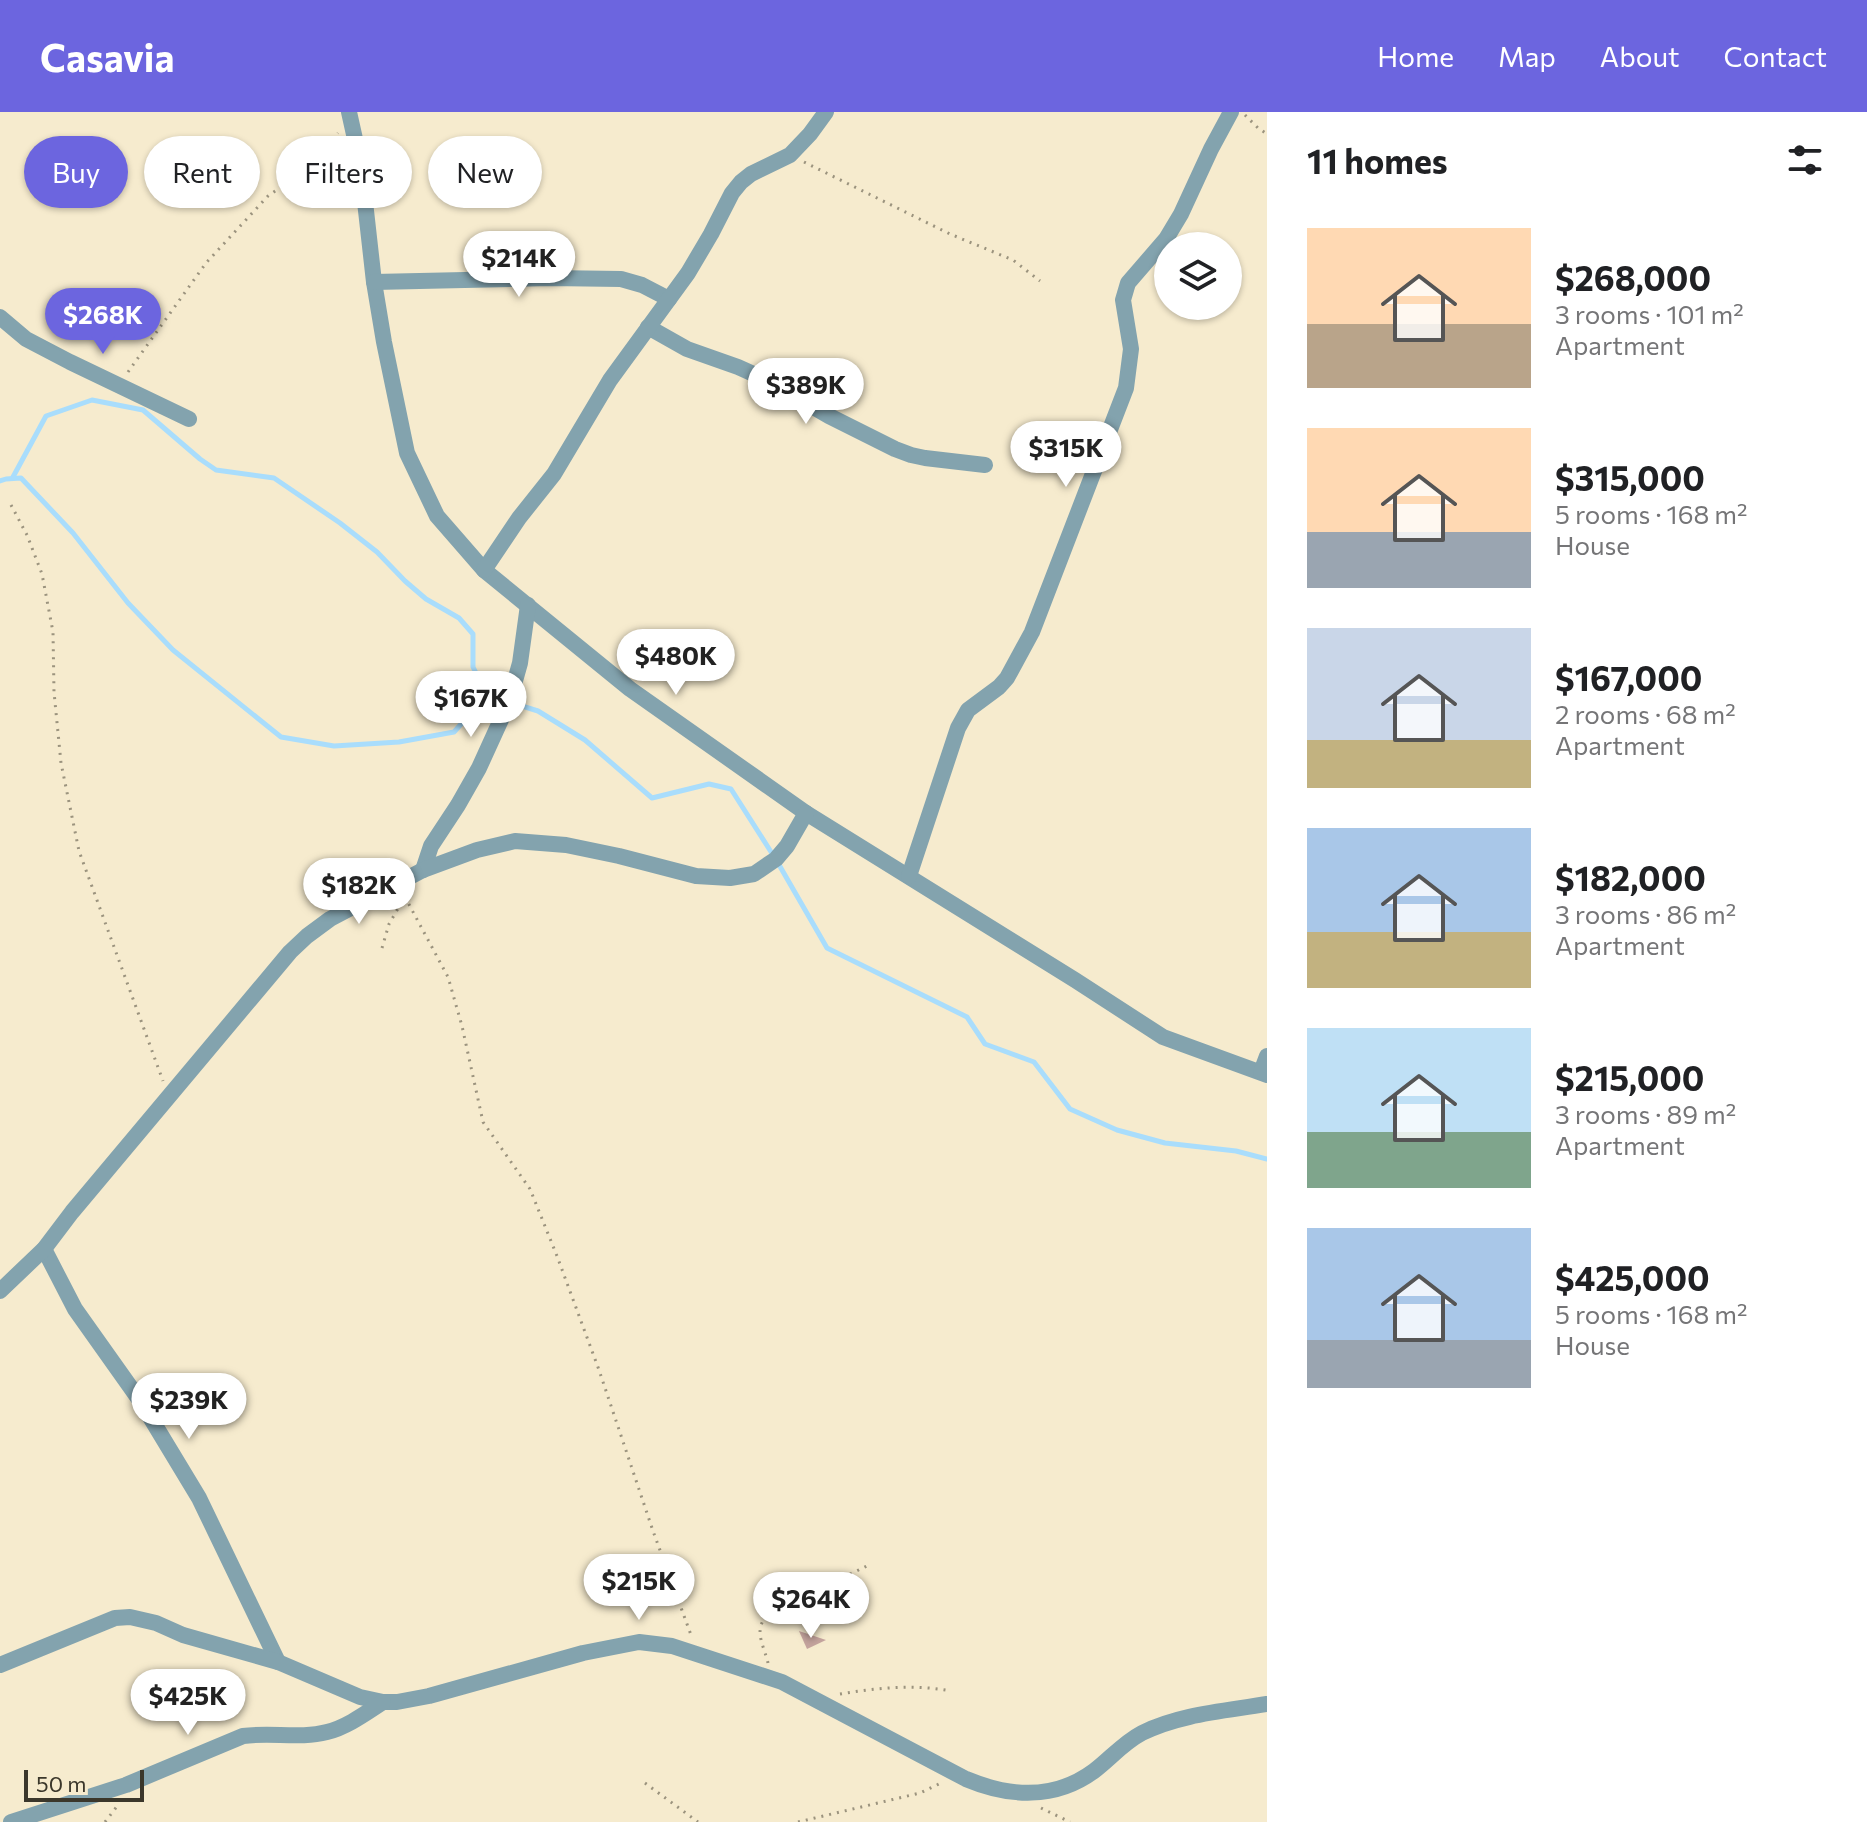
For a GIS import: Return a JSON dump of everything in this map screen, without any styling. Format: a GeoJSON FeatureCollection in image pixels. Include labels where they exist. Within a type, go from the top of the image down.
{"type":"FeatureCollection","features":[{"type":"Feature","properties":{"kind":"street"},"geometry":{"type":"LineString","coordinates":[[484,570],[554,474],[610,380],[688,273],[732,193],[751,174],[790,155],[826,112]]}},
{"type":"Feature","properties":{"kind":"street"},"geometry":{"type":"LineString","coordinates":[[909,876],[958,728],[968,710],[1007,678],[1032,632],[1126,388],[1131,349],[1123,300],[1128,283],[1166,239],[1231,112]]}},
{"type":"Feature","properties":{"kind":"street"},"geometry":{"type":"LineString","coordinates":[[349,114],[361,166],[384,342],[407,453],[437,516],[484,570],[630,689],[806,813],[1163,1037],[1265,1068]]}},
{"type":"Feature","properties":{"kind":"street"},"geometry":{"type":"LineString","coordinates":[[374,282],[621,279],[642,285],[669,299]]}},
{"type":"Feature","properties":{"kind":"street"},"geometry":{"type":"LineString","coordinates":[[0,317],[26,339],[189,419]]}},
{"type":"Feature","properties":{"kind":"street"},"geometry":{"type":"LineString","coordinates":[[648,327],[687,349],[767,380],[895,449],[925,458],[985,465]]}},
{"type":"Feature","properties":{"kind":"street"},"geometry":{"type":"LineString","coordinates":[[423,870],[431,846],[479,768],[509,702],[520,663],[528,605]]}},
{"type":"Feature","properties":{"kind":"street"},"geometry":{"type":"LineString","coordinates":[[0,1291],[44,1249],[290,952],[330,919],[423,870],[477,850],[515,841],[566,845],[696,876],[730,878],[754,874],[776,859],[806,813]]}},
{"type":"Feature","properties":{"kind":"street"},"geometry":{"type":"LineString","coordinates":[[44,1249],[75,1309],[141,1402],[191,1484],[278,1662]]}},
{"type":"Feature","properties":{"kind":"street"},"geometry":{"type":"LineString","coordinates":[[0,1665],[122,1617],[156,1623],[183,1635],[278,1662],[360,1697],[397,1702],[583,1653],[639,1642],[672,1646],[772,1678],[958,1775],[986,1787],[1018,1792],[1054,1791],[1077,1782],[1143,1733],[1184,1718],[1267,1704]]}},
{"type":"Feature","properties":{"kind":"street"},"geometry":{"type":"LineString","coordinates":[[11,1822],[126,1785],[243,1736],[328,1732],[383,1702]]}},
{"type":"Feature","properties":{"kind":"path"},"geometry":{"type":"LineString","coordinates":[[1242,112],[1267,134]]}},
{"type":"Feature","properties":{"kind":"path"},"geometry":{"type":"LineString","coordinates":[[118,385],[206,263],[268,196],[310,167],[349,114]]}},
{"type":"Feature","properties":{"kind":"path"},"geometry":{"type":"LineString","coordinates":[[790,155],[950,234],[1013,260],[1040,281]]}},
{"type":"Feature","properties":{"kind":"path"},"geometry":{"type":"LineString","coordinates":[[11,505],[42,574],[53,632],[54,692],[61,763],[79,851],[168,1096]]}},
{"type":"Feature","properties":{"kind":"path"},"geometry":{"type":"LineString","coordinates":[[382,948],[389,924],[405,896],[448,977],[483,1122],[530,1189],[557,1256],[698,1655]]}},
{"type":"Feature","properties":{"kind":"path"},"geometry":{"type":"LineString","coordinates":[[772,1678],[760,1633],[771,1612],[783,1603],[869,1565]]}},
{"type":"Feature","properties":{"kind":"path"},"geometry":{"type":"LineString","coordinates":[[815,1699],[896,1687],[951,1691]]}},
{"type":"Feature","properties":{"kind":"path"},"geometry":{"type":"LineString","coordinates":[[798,1822],[920,1793],[958,1775]]}},
{"type":"Feature","properties":{"kind":"path"},"geometry":{"type":"LineString","coordinates":[[645,1783],[698,1822]]}},
{"type":"Feature","properties":{"kind":"building"},"geometry":{"type":"Polygon","coordinates":[[[799,1631],[826,1640],[807,1649],[799,1631]]]}},
{"type":"Feature","properties":{"kind":"waterway"},"geometry":{"type":"LineString","coordinates":[[13,477],[46,416],[92,400],[143,410],[216,470],[274,478],[377,552],[426,599],[459,618],[473,634],[473,667],[487,695]]}},
{"type":"Feature","properties":{"kind":"waterway"},"geometry":{"type":"LineString","coordinates":[[0,481],[21,478],[73,533],[128,603],[173,650],[281,737],[334,746],[399,742],[454,732],[487,695],[538,711],[585,740],[652,798],[709,784],[731,789],[773,855]]}},
{"type":"Feature","properties":{"kind":"waterway"},"geometry":{"type":"LineString","coordinates":[[778,863],[827,948],[967,1017],[985,1044],[1034,1062],[1070,1109],[1117,1130],[1165,1143],[1236,1151],[1267,1159]]}}]}
